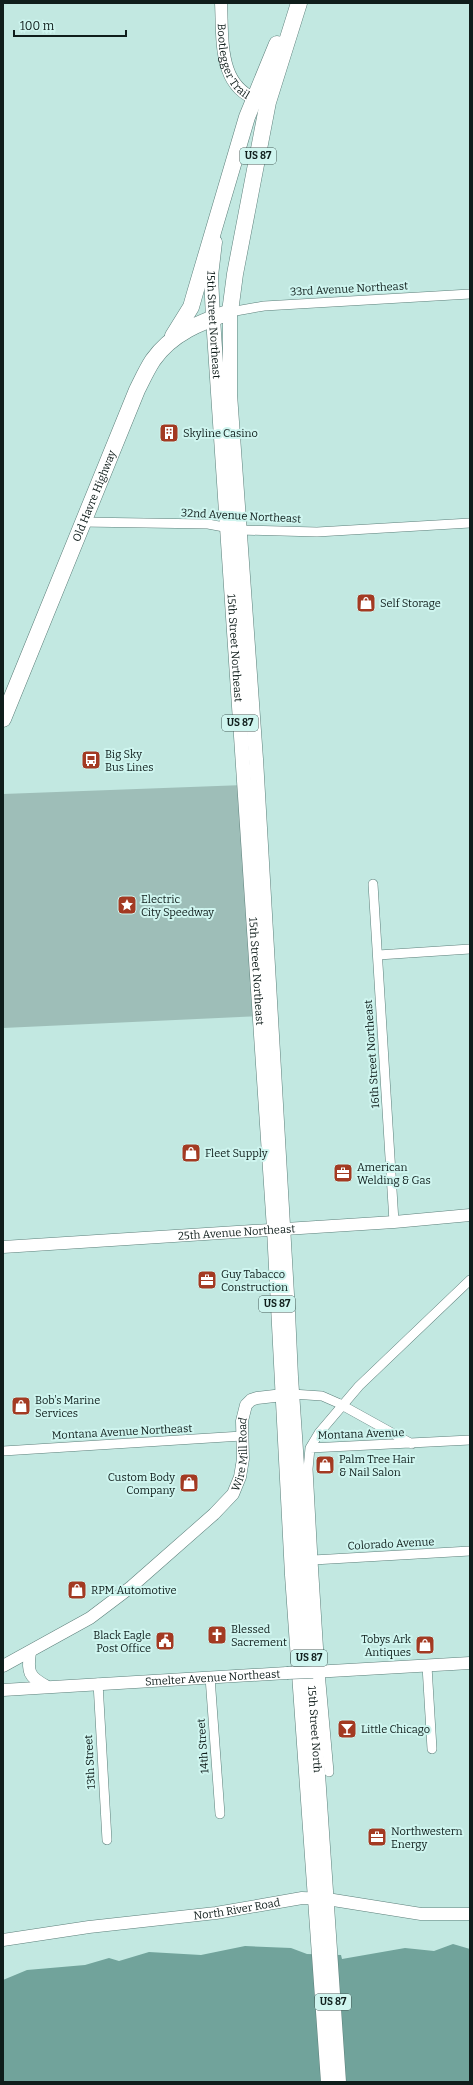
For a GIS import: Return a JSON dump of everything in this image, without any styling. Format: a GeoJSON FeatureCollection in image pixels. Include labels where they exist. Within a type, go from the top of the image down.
{"type":"FeatureCollection","features":[{"type":"Feature","properties":{"kind":"highway","name":"15th Street Northeast"},"geometry":{"type":"LineString","coordinates":[[230,312],[261,100],[294,3]]}},
{"type":"Feature","properties":{"kind":"highway","name":"15th Street Northeast"},"geometry":{"type":"LineString","coordinates":[[218,216],[299,3]]}},
{"type":"Feature","properties":{"kind":"highway"},"geometry":{"type":"LineString","coordinates":[[169,342],[191,307],[218,216]]}},
{"type":"Feature","properties":{"kind":"highway","name":"Old Havre Highway"},"geometry":{"type":"LineString","coordinates":[[3,719],[82,522],[118,440],[137,390],[153,360],[169,342],[186,329],[230,312]]}},
{"type":"Feature","properties":{"kind":"main road","name":"15th Street Northeast"},"geometry":{"type":"LineString","coordinates":[[218,216],[212,276],[213,318],[233,529],[278,1229],[286,1378]]}},
{"type":"Feature","properties":{"kind":"main road","name":"15th Street Northeast"},"geometry":{"type":"LineString","coordinates":[[230,312],[233,529]]}},
{"type":"Feature","properties":{"kind":"main road","name":"15th Street North"},"geometry":{"type":"LineString","coordinates":[[286,1378],[316,1767],[328,2082]]}},
{"type":"Feature","properties":{"kind":"main road","name":"15th Street North"},"geometry":{"type":"LineString","coordinates":[[322,1922],[339,2082]]}},
{"type":"Feature","properties":{"kind":"street","name":"Bootlegger Trail"},"geometry":{"type":"LineString","coordinates":[[221,3],[223,46],[227,70],[232,81],[239,89],[261,100]]}},
{"type":"Feature","properties":{"kind":"street","name":"33rd Avenue Northeast"},"geometry":{"type":"LineString","coordinates":[[230,312],[264,306],[470,294]]}},
{"type":"Feature","properties":{"kind":"street","name":"32nd Avenue Northeast"},"geometry":{"type":"LineString","coordinates":[[82,522],[208,524],[233,529],[316,532],[470,523]]}},
{"type":"Feature","properties":{"kind":"street","name":"16th Street Northeast"},"geometry":{"type":"LineString","coordinates":[[373,884],[394,1222]]}},
{"type":"Feature","properties":{"kind":"street"},"geometry":{"type":"LineString","coordinates":[[378,955],[470,949]]}},
{"type":"Feature","properties":{"kind":"street","name":"25th Avenue Northeast"},"geometry":{"type":"LineString","coordinates":[[3,1247],[394,1222],[470,1215]]}},
{"type":"Feature","properties":{"kind":"street"},"geometry":{"type":"LineString","coordinates":[[343,1405],[359,1386],[470,1280]]}},
{"type":"Feature","properties":{"kind":"street","name":"Wire Mill Road"},"geometry":{"type":"LineString","coordinates":[[4,1665],[90,1618],[136,1583],[214,1514],[232,1494],[240,1478],[243,1459],[242,1421],[246,1405],[251,1400],[287,1394],[322,1396],[343,1405]]}},
{"type":"Feature","properties":{"kind":"street","name":"Montana Avenue"},"geometry":{"type":"LineString","coordinates":[[343,1405],[413,1444]]}},
{"type":"Feature","properties":{"kind":"street","name":"15th Street North"},"geometry":{"type":"LineString","coordinates":[[330,1772],[316,1672],[313,1560],[308,1469],[310,1448],[319,1433],[343,1405]]}},
{"type":"Feature","properties":{"kind":"street","name":"Montana Avenue Northeast"},"geometry":{"type":"LineString","coordinates":[[3,1451],[242,1436]]}},
{"type":"Feature","properties":{"kind":"street","name":"Montana Avenue"},"geometry":{"type":"LineString","coordinates":[[310,1448],[470,1440]]}},
{"type":"Feature","properties":{"kind":"street","name":"Colorado Avenue"},"geometry":{"type":"LineString","coordinates":[[313,1560],[470,1551]]}},
{"type":"Feature","properties":{"kind":"street"},"geometry":{"type":"LineString","coordinates":[[30,1652],[29,1672],[34,1680],[46,1686]]}},
{"type":"Feature","properties":{"kind":"street","name":"Smelter Avenue Northeast"},"geometry":{"type":"LineString","coordinates":[[3,1690],[46,1686],[470,1663]]}},
{"type":"Feature","properties":{"kind":"street"},"geometry":{"type":"LineString","coordinates":[[427,1666],[432,1749]]}},
{"type":"Feature","properties":{"kind":"street","name":"14th Street"},"geometry":{"type":"LineString","coordinates":[[210,1677],[220,1814]]}},
{"type":"Feature","properties":{"kind":"street","name":"13th Street"},"geometry":{"type":"LineString","coordinates":[[98,1683],[107,1840]]}},
{"type":"Feature","properties":{"kind":"street","name":"North River Road"},"geometry":{"type":"LineString","coordinates":[[3,1940],[89,1927],[216,1914],[302,1898],[321,1898],[421,1914],[470,1914]]}},
{"type":"Feature","properties":{"kind":"shaded area","name":"Electric City Speedway"},"geometry":{"type":"Polygon","coordinates":[[[244,785],[259,1016],[3,1028],[3,794],[244,785]]]}},
{"type":"Feature","properties":{"kind":"shaded area"},"geometry":{"type":"Polygon","coordinates":[[[453,1944],[470,1949],[470,2082],[3,2082],[3,1980],[27,1970],[85,1965],[109,1958],[119,1961],[149,1952],[201,1955],[245,1946],[291,1948],[307,1954],[341,1955],[342,1959],[405,1948],[434,1951],[453,1944]]]}},
{"type":"Feature","properties":{"kind":"place","name":"Skyline Casino"},"geometry":{"type":"Point","coordinates":[169,433]}},
{"type":"Feature","properties":{"kind":"place","name":"Self Storage"},"geometry":{"type":"Point","coordinates":[366,603]}},
{"type":"Feature","properties":{"kind":"place","name":"Big Sky Bus Lines"},"geometry":{"type":"Point","coordinates":[91,760]}},
{"type":"Feature","properties":{"kind":"place","name":"Electric City Speedway"},"geometry":{"type":"Point","coordinates":[127,905]}},
{"type":"Feature","properties":{"kind":"place","name":"Fleet Supply"},"geometry":{"type":"Point","coordinates":[191,1153]}},
{"type":"Feature","properties":{"kind":"place","name":"American Welding & Gas"},"geometry":{"type":"Point","coordinates":[343,1173]}},
{"type":"Feature","properties":{"kind":"place","name":"Guy Tabacco Construction"},"geometry":{"type":"Point","coordinates":[207,1280]}},
{"type":"Feature","properties":{"kind":"place","name":"Bob's Marine Services"},"geometry":{"type":"Point","coordinates":[21,1406]}},
{"type":"Feature","properties":{"kind":"place","name":"Palm Tree Hair & Nail Salon"},"geometry":{"type":"Point","coordinates":[325,1465]}},
{"type":"Feature","properties":{"kind":"place","name":"Custom Body Company"},"geometry":{"type":"Point","coordinates":[189,1483]}},
{"type":"Feature","properties":{"kind":"place","name":"RPM Automotive"},"geometry":{"type":"Point","coordinates":[77,1590]}},
{"type":"Feature","properties":{"kind":"place","name":"Blessed Sacrement"},"geometry":{"type":"Point","coordinates":[217,1635]}},
{"type":"Feature","properties":{"kind":"place","name":"Black Eagle Post Office"},"geometry":{"type":"Point","coordinates":[165,1641]}},
{"type":"Feature","properties":{"kind":"place","name":"Tobys Ark Antiques"},"geometry":{"type":"Point","coordinates":[425,1645]}},
{"type":"Feature","properties":{"kind":"place","name":"Little Chicago"},"geometry":{"type":"Point","coordinates":[347,1729]}},
{"type":"Feature","properties":{"kind":"place","name":"Northwestern Energy"},"geometry":{"type":"Point","coordinates":[377,1837]}}]}
